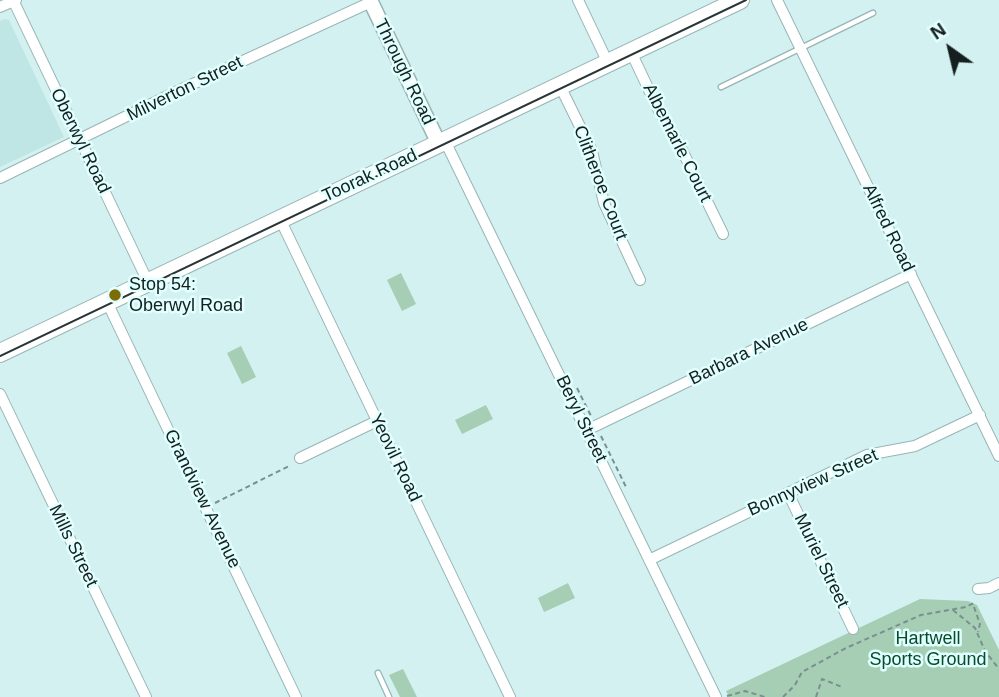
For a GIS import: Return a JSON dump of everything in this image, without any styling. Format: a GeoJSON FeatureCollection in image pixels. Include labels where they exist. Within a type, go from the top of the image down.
{"type":"FeatureCollection","features":[{"type":"Feature","properties":{"kind":"highway","name":"Toorak Road"},"geometry":{"type":"LineString","coordinates":[[0,353],[740,0]]}},
{"type":"Feature","properties":{"kind":"street"},"geometry":{"type":"LineString","coordinates":[[0,7],[14,0]]}},
{"type":"Feature","properties":{"kind":"street","name":"Oberwyl Road"},"geometry":{"type":"LineString","coordinates":[[14,0],[148,282]]}},
{"type":"Feature","properties":{"kind":"street"},"geometry":{"type":"LineString","coordinates":[[578,0],[608,63]]}},
{"type":"Feature","properties":{"kind":"street","name":"Alfred Road"},"geometry":{"type":"LineString","coordinates":[[777,0],[999,456]]}},
{"type":"Feature","properties":{"kind":"street","name":"Milverton Street"},"geometry":{"type":"LineString","coordinates":[[0,178],[370,1]]}},
{"type":"Feature","properties":{"kind":"street","name":"Through Road"},"geometry":{"type":"LineString","coordinates":[[370,1],[442,142]]}},
{"type":"Feature","properties":{"kind":"street","name":"Albemarle Court"},"geometry":{"type":"LineString","coordinates":[[631,52],[723,234]]}},
{"type":"Feature","properties":{"kind":"street","name":"Clitheroe Court"},"geometry":{"type":"LineString","coordinates":[[560,86],[592,151],[601,196],[640,280]]}},
{"type":"Feature","properties":{"kind":"street","name":"Beryl Street"},"geometry":{"type":"LineString","coordinates":[[442,142],[587,430],[716,697]]}},
{"type":"Feature","properties":{"kind":"street","name":"Yeovil Road"},"geometry":{"type":"LineString","coordinates":[[280,219],[510,697]]}},
{"type":"Feature","properties":{"kind":"street","name":"Barbara Avenue"},"geometry":{"type":"LineString","coordinates":[[587,430],[911,274]]}},
{"type":"Feature","properties":{"kind":"street","name":"Grandview Avenue"},"geometry":{"type":"LineString","coordinates":[[107,302],[296,697]]}},
{"type":"Feature","properties":{"kind":"street","name":"Mills Street"},"geometry":{"type":"LineString","coordinates":[[0,394],[145,697]]}},
{"type":"Feature","properties":{"kind":"street","name":"Bonnyview Street"},"geometry":{"type":"LineString","coordinates":[[649,560],[867,455],[915,446],[980,415]]}},
{"type":"Feature","properties":{"kind":"street"},"geometry":{"type":"LineString","coordinates":[[300,458],[377,421]]}},
{"type":"Feature","properties":{"kind":"street","name":"Muriel Street"},"geometry":{"type":"LineString","coordinates":[[789,493],[853,629]]}},
{"type":"Feature","properties":{"kind":"street"},"geometry":{"type":"LineString","coordinates":[[978,589],[999,583]]}},
{"type":"Feature","properties":{"kind":"lane"},"geometry":{"type":"LineString","coordinates":[[721,87],[873,13]]}},
{"type":"Feature","properties":{"kind":"lane"},"geometry":{"type":"LineString","coordinates":[[378,673],[389,697]]}},
{"type":"Feature","properties":{"kind":"path"},"geometry":{"type":"LineString","coordinates":[[214,503],[289,466]]}},
{"type":"Feature","properties":{"kind":"path"},"geometry":{"type":"LineString","coordinates":[[783,697],[795,685],[802,672],[917,616],[973,604],[980,624],[978,633]]}},
{"type":"Feature","properties":{"kind":"path"},"geometry":{"type":"LineString","coordinates":[[952,610],[978,633],[985,651],[999,670]]}},
{"type":"Feature","properties":{"kind":"path"},"geometry":{"type":"LineString","coordinates":[[816,697],[822,679],[842,687]]}},
{"type":"Feature","properties":{"kind":"path"},"geometry":{"type":"LineString","coordinates":[[726,696],[745,691],[765,697]]}},
{"type":"Feature","properties":{"kind":"shaded area"},"geometry":{"type":"Polygon","coordinates":[[[9,20],[64,137],[0,167],[0,21],[9,20]]]}},
{"type":"Feature","properties":{"kind":"green space"},"geometry":{"type":"Polygon","coordinates":[[[401,273],[416,304],[402,311],[387,280],[401,273]]]}},
{"type":"Feature","properties":{"kind":"green space"},"geometry":{"type":"Polygon","coordinates":[[[241,346],[256,377],[242,384],[227,353],[241,346]]]}},
{"type":"Feature","properties":{"kind":"green space"},"geometry":{"type":"Polygon","coordinates":[[[486,405],[493,419],[462,434],[455,420],[486,405]]]}},
{"type":"Feature","properties":{"kind":"green space"},"geometry":{"type":"Polygon","coordinates":[[[568,583],[575,598],[544,612],[538,598],[568,583]]]}},
{"type":"Feature","properties":{"kind":"green space","name":"Hartwell Sports Ground"},"geometry":{"type":"Polygon","coordinates":[[[920,599],[968,601],[977,605],[999,650],[999,697],[729,697],[726,691],[920,599]]]}},
{"type":"Feature","properties":{"kind":"green space"},"geometry":{"type":"Polygon","coordinates":[[[403,669],[417,697],[400,697],[389,675],[403,669]]]}},
{"type":"Feature","properties":{"kind":"tram line"},"geometry":{"type":"LineString","coordinates":[[0,356],[746,0]]}},
{"type":"Feature","properties":{"kind":"place","name":"Stop 54: Oberwyl Road"},"geometry":{"type":"Point","coordinates":[115,295]}}]}
